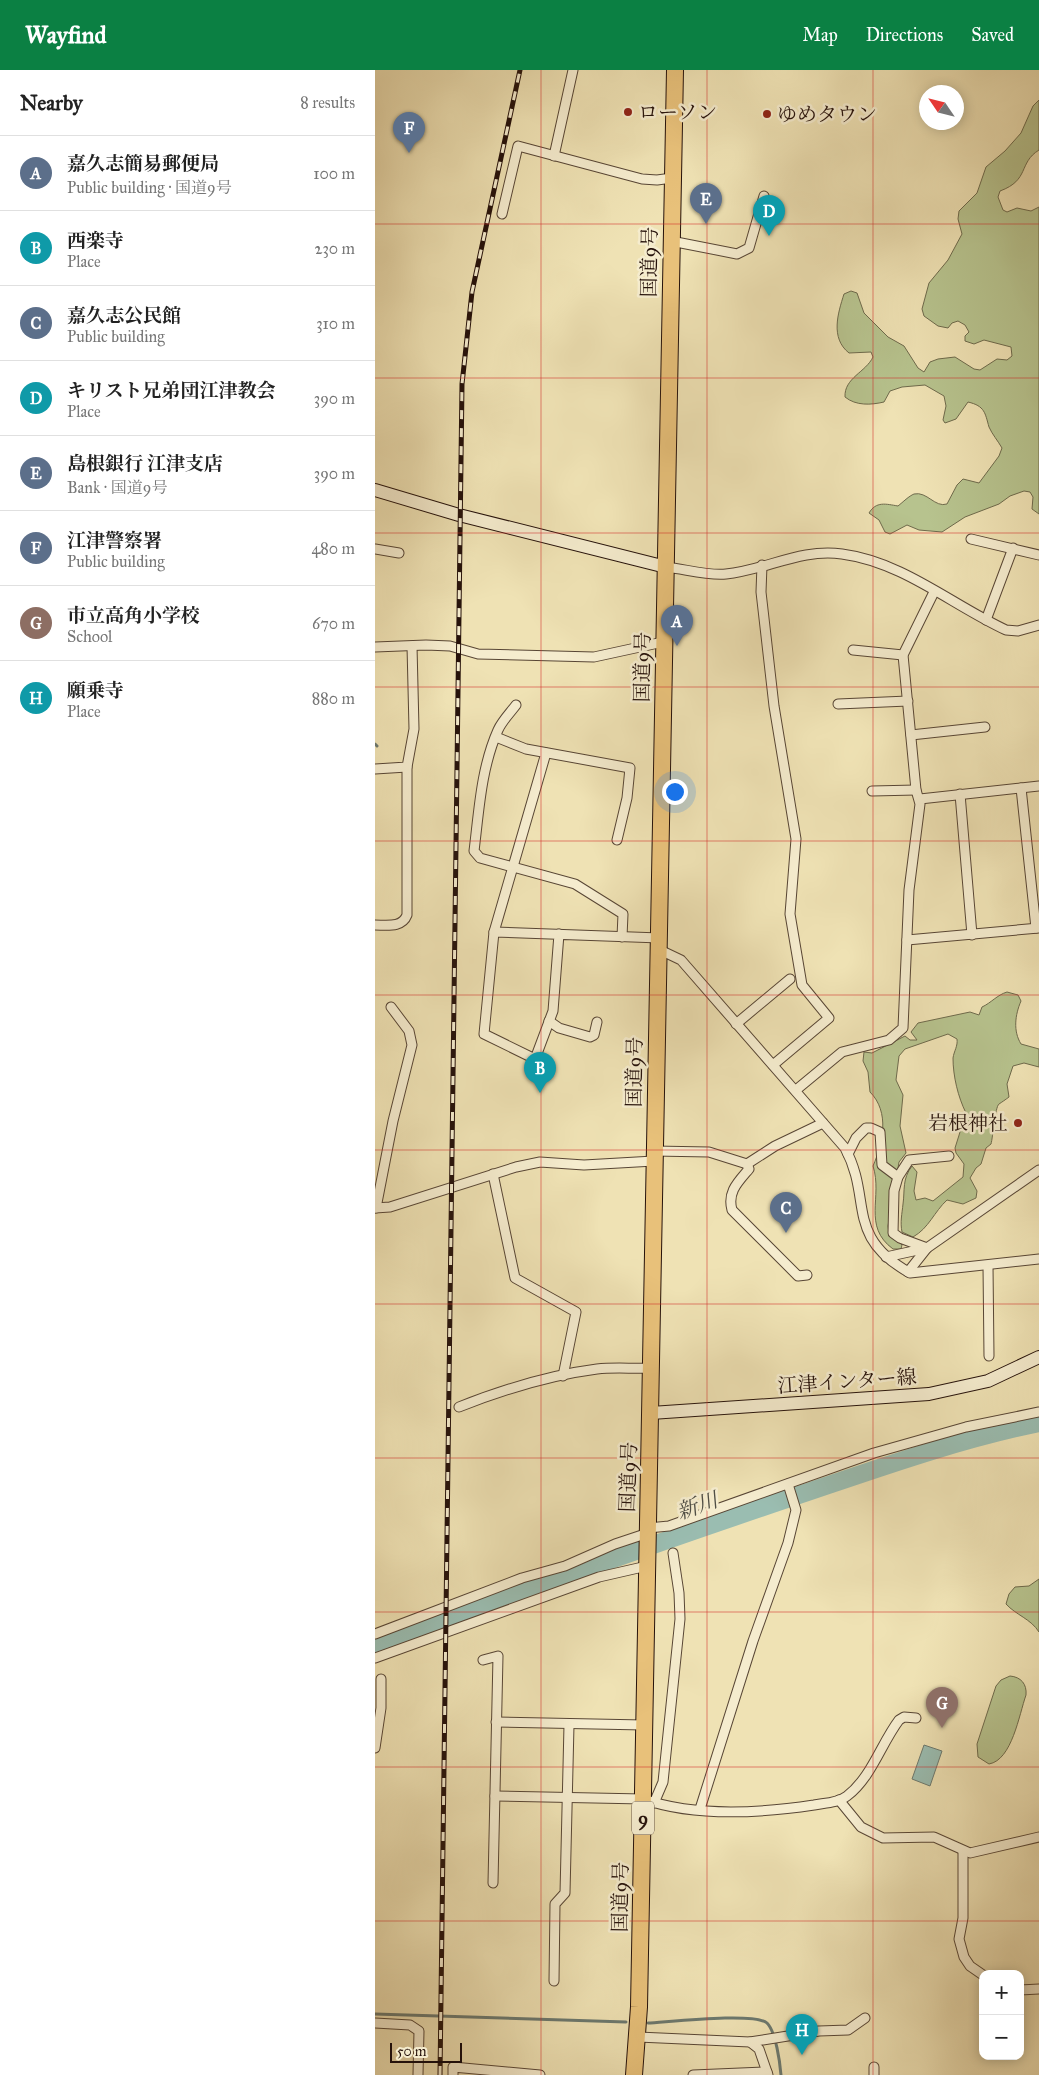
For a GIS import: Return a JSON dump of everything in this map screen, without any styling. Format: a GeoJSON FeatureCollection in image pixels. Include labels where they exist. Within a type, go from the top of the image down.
{"type":"FeatureCollection","features":[{"type":"Feature","properties":{"kind":"highway","name":"国道9号"},"geometry":{"type":"LineString","coordinates":[[634,2075],[638,2037],[649,1801],[644,1725],[675,70]]}},
{"type":"Feature","properties":{"kind":"main road"},"geometry":{"type":"LineString","coordinates":[[375,490],[459,515],[666,567]]}},
{"type":"Feature","properties":{"kind":"main road","name":"江津インター線"},"geometry":{"type":"LineString","coordinates":[[651,1414],[929,1394],[988,1381],[1039,1357]]}},
{"type":"Feature","properties":{"kind":"street"},"geometry":{"type":"LineString","coordinates":[[554,156],[573,70]]}},
{"type":"Feature","properties":{"kind":"street"},"geometry":{"type":"LineString","coordinates":[[502,214],[517,146],[642,179],[672,178]]}},
{"type":"Feature","properties":{"kind":"street"},"geometry":{"type":"LineString","coordinates":[[671,241],[737,254],[749,248],[764,196]]}},
{"type":"Feature","properties":{"kind":"street"},"geometry":{"type":"LineString","coordinates":[[971,539],[1039,555]]}},
{"type":"Feature","properties":{"kind":"street"},"geometry":{"type":"LineString","coordinates":[[986,620],[1013,548]]}},
{"type":"Feature","properties":{"kind":"street"},"geometry":{"type":"LineString","coordinates":[[375,549],[399,553]]}},
{"type":"Feature","properties":{"kind":"street"},"geometry":{"type":"LineString","coordinates":[[666,567],[726,574],[806,555],[843,554],[893,567],[934,592],[1012,632],[1039,625]]}},
{"type":"Feature","properties":{"kind":"street"},"geometry":{"type":"LineString","coordinates":[[762,565],[761,592],[774,706],[796,839],[790,914],[802,985],[829,1018],[773,1065]]}},
{"type":"Feature","properties":{"kind":"street"},"geometry":{"type":"LineString","coordinates":[[796,1090],[842,1052],[889,1040],[901,1030],[909,890],[918,795],[903,655],[934,592]]}},
{"type":"Feature","properties":{"kind":"street"},"geometry":{"type":"LineString","coordinates":[[375,647],[450,646],[478,654],[593,657],[663,642]]}},
{"type":"Feature","properties":{"kind":"street"},"geometry":{"type":"LineString","coordinates":[[375,925],[400,924],[405,921],[407,915],[407,767],[414,729],[413,646]]}},
{"type":"Feature","properties":{"kind":"street"},"geometry":{"type":"LineString","coordinates":[[853,650],[903,655]]}},
{"type":"Feature","properties":{"kind":"street"},"geometry":{"type":"LineString","coordinates":[[838,704],[908,701]]}},
{"type":"Feature","properties":{"kind":"street"},"geometry":{"type":"LineString","coordinates":[[516,705],[498,729],[483,778],[474,852],[480,858],[575,884],[623,914],[622,937]]}},
{"type":"Feature","properties":{"kind":"street"},"geometry":{"type":"LineString","coordinates":[[911,735],[985,727]]}},
{"type":"Feature","properties":{"kind":"street"},"geometry":{"type":"LineString","coordinates":[[496,737],[526,749],[630,768],[627,798],[617,840]]}},
{"type":"Feature","properties":{"kind":"street"},"geometry":{"type":"LineString","coordinates":[[546,753],[494,932],[484,1034],[535,1059],[553,1011],[559,934]]}},
{"type":"Feature","properties":{"kind":"street"},"geometry":{"type":"LineString","coordinates":[[375,769],[407,767]]}},
{"type":"Feature","properties":{"kind":"street"},"geometry":{"type":"LineString","coordinates":[[872,791],[918,795],[960,794],[1039,786]]}},
{"type":"Feature","properties":{"kind":"street"},"geometry":{"type":"LineString","coordinates":[[907,940],[1037,928],[1021,788]]}},
{"type":"Feature","properties":{"kind":"street"},"geometry":{"type":"LineString","coordinates":[[960,794],[972,935]]}},
{"type":"Feature","properties":{"kind":"street"},"geometry":{"type":"LineString","coordinates":[[494,932],[622,937],[660,944],[681,960],[796,1090],[849,1154],[853,1162],[865,1229],[886,1257],[908,1272],[988,1266],[1039,1259]]}},
{"type":"Feature","properties":{"kind":"street"},"geometry":{"type":"LineString","coordinates":[[736,1024],[790,978]]}},
{"type":"Feature","properties":{"kind":"street"},"geometry":{"type":"LineString","coordinates":[[391,1007],[409,1030],[412,1045],[393,1121],[376,1208],[391,1207],[493,1174],[539,1162],[584,1165],[654,1156],[709,1152],[747,1164]]}},
{"type":"Feature","properties":{"kind":"street"},"geometry":{"type":"LineString","coordinates":[[549,1021],[559,1028],[590,1038],[595,1034],[597,1022]]}},
{"type":"Feature","properties":{"kind":"street"},"geometry":{"type":"LineString","coordinates":[[747,1164],[775,1146],[823,1122]]}},
{"type":"Feature","properties":{"kind":"street"},"geometry":{"type":"LineString","coordinates":[[849,1154],[861,1132],[866,1128],[875,1129],[880,1132],[883,1165],[898,1178]]}},
{"type":"Feature","properties":{"kind":"street"},"geometry":{"type":"LineString","coordinates":[[927,1248],[893,1233],[894,1191],[898,1178],[909,1160],[949,1156]]}},
{"type":"Feature","properties":{"kind":"street"},"geometry":{"type":"LineString","coordinates":[[747,1164],[749,1169],[731,1192],[732,1210],[798,1276],[807,1275]]}},
{"type":"Feature","properties":{"kind":"street"},"geometry":{"type":"LineString","coordinates":[[908,1272],[927,1248],[1039,1170]]}},
{"type":"Feature","properties":{"kind":"street"},"geometry":{"type":"LineString","coordinates":[[493,1174],[515,1278],[576,1312],[563,1376]]}},
{"type":"Feature","properties":{"kind":"street"},"geometry":{"type":"LineString","coordinates":[[886,1257],[927,1248]]}},
{"type":"Feature","properties":{"kind":"street"},"geometry":{"type":"LineString","coordinates":[[988,1266],[989,1356]]}},
{"type":"Feature","properties":{"kind":"street"},"geometry":{"type":"LineString","coordinates":[[459,1408],[494,1394],[563,1376],[598,1369],[652,1368]]}},
{"type":"Feature","properties":{"kind":"street"},"geometry":{"type":"LineString","coordinates":[[375,1634],[523,1578],[565,1566],[648,1533],[789,1486],[902,1445],[966,1427],[1039,1412]]}},
{"type":"Feature","properties":{"kind":"street"},"geometry":{"type":"LineString","coordinates":[[700,1809],[753,1642],[788,1543],[796,1506],[789,1486]]}},
{"type":"Feature","properties":{"kind":"street"},"geometry":{"type":"LineString","coordinates":[[649,1801],[663,1782],[679,1619],[679,1593],[673,1553]]}},
{"type":"Feature","properties":{"kind":"street"},"geometry":{"type":"LineString","coordinates":[[375,1658],[583,1582],[647,1563]]}},
{"type":"Feature","properties":{"kind":"street"},"geometry":{"type":"LineString","coordinates":[[483,1660],[498,1656],[493,1883]]}},
{"type":"Feature","properties":{"kind":"street"},"geometry":{"type":"LineString","coordinates":[[375,1748],[381,1708],[381,1679]]}},
{"type":"Feature","properties":{"kind":"street"},"geometry":{"type":"LineString","coordinates":[[495,1796],[649,1801],[663,1806],[769,1812],[839,1800],[846,1796],[860,1782],[899,1720],[904,1717],[916,1718]]}},
{"type":"Feature","properties":{"kind":"street"},"geometry":{"type":"LineString","coordinates":[[497,1722],[569,1725],[644,1725]]}},
{"type":"Feature","properties":{"kind":"street"},"geometry":{"type":"LineString","coordinates":[[554,1981],[555,1904],[565,1893],[569,1725]]}},
{"type":"Feature","properties":{"kind":"street"},"geometry":{"type":"LineString","coordinates":[[839,1800],[855,1821],[875,1835],[888,1838],[935,1837],[963,1851],[975,1853],[1039,1837]]}},
{"type":"Feature","properties":{"kind":"street"},"geometry":{"type":"LineString","coordinates":[[963,1851],[963,1918],[959,1939],[964,1957],[970,1966],[979,1972]]}},
{"type":"Feature","properties":{"kind":"street"},"geometry":{"type":"LineString","coordinates":[[1024,1990],[1039,1988]]}},
{"type":"Feature","properties":{"kind":"street"},"geometry":{"type":"LineString","coordinates":[[638,2037],[750,2042],[848,2030],[865,2018]]}},
{"type":"Feature","properties":{"kind":"street"},"geometry":{"type":"LineString","coordinates":[[375,2023],[410,2025],[419,2031],[418,2075]]}},
{"type":"Feature","properties":{"kind":"street"},"geometry":{"type":"LineString","coordinates":[[693,2075],[767,2074],[759,2049],[750,2042]]}},
{"type":"Feature","properties":{"kind":"street"},"geometry":{"type":"LineString","coordinates":[[453,2075],[453,2067],[540,2075]]}},
{"type":"Feature","properties":{"kind":"green space"},"geometry":{"type":"Polygon","coordinates":[[[1039,100],[1039,150],[1028,160],[1016,182],[1000,191],[998,197],[1003,210],[1007,212],[1017,208],[1031,211],[1039,207],[1039,514],[1032,509],[1033,497],[1030,492],[1024,491],[1010,496],[999,504],[965,517],[942,532],[919,530],[907,525],[890,534],[885,532],[879,520],[869,513],[872,509],[882,504],[898,506],[914,494],[923,495],[939,504],[947,504],[957,485],[963,479],[979,483],[999,456],[1002,448],[990,430],[981,408],[968,402],[956,419],[945,423],[943,420],[946,406],[944,396],[925,385],[902,387],[890,391],[884,402],[879,403],[859,403],[845,397],[848,385],[873,357],[871,352],[849,353],[839,340],[837,325],[844,294],[851,291],[857,293],[864,313],[888,337],[904,346],[918,368],[924,372],[930,362],[938,359],[955,357],[974,369],[980,370],[997,359],[1007,360],[1012,356],[1011,347],[984,340],[974,344],[965,341],[965,336],[969,332],[965,325],[958,321],[952,323],[948,328],[938,326],[924,316],[922,309],[929,283],[948,260],[962,234],[958,219],[959,211],[977,193],[986,167],[1005,151],[1021,133],[1033,106],[1039,100]]]}},
{"type":"Feature","properties":{"kind":"green space"},"geometry":{"type":"Polygon","coordinates":[[[1007,992],[1018,995],[1021,1001],[1016,1017],[1018,1039],[1021,1044],[1039,1049],[1039,1067],[1024,1063],[1013,1066],[1007,1084],[1009,1097],[998,1106],[991,1144],[986,1148],[981,1164],[970,1178],[977,1191],[976,1198],[963,1204],[947,1200],[927,1225],[913,1237],[902,1232],[901,1228],[907,1175],[912,1166],[917,1172],[914,1191],[916,1200],[925,1198],[933,1201],[963,1177],[964,1164],[956,1153],[955,1148],[966,1113],[958,1093],[954,1072],[953,1058],[957,1039],[948,1034],[905,1049],[899,1056],[896,1080],[903,1095],[900,1126],[906,1153],[899,1162],[888,1226],[889,1233],[902,1245],[901,1249],[893,1249],[878,1231],[876,1221],[876,1189],[873,1166],[880,1148],[883,1128],[880,1109],[870,1092],[868,1072],[863,1061],[864,1052],[872,1053],[905,1036],[910,1040],[917,1040],[911,1032],[918,1023],[970,1012],[979,1015],[982,1007],[1007,992]]]}},
{"type":"Feature","properties":{"kind":"green space"},"geometry":{"type":"Polygon","coordinates":[[[1039,1579],[1039,1632],[1032,1624],[1006,1604],[1009,1594],[1015,1587],[1029,1586],[1039,1579]]]}},
{"type":"Feature","properties":{"kind":"green space"},"geometry":{"type":"Polygon","coordinates":[[[1010,1676],[1023,1682],[1026,1695],[1009,1746],[997,1761],[989,1764],[978,1757],[977,1744],[996,1686],[1001,1680],[1010,1676]]]}},
{"type":"Feature","properties":{"kind":"water"},"geometry":{"type":"Polygon","coordinates":[[[924,1745],[942,1751],[930,1786],[912,1779],[924,1745]]]}},
{"type":"Feature","properties":{"kind":"waterway","name":"新川"},"geometry":{"type":"LineString","coordinates":[[375,1647],[683,1534],[912,1457],[1007,1430],[1039,1423]]}},
{"type":"Feature","properties":{"kind":"waterway"},"geometry":{"type":"LineString","coordinates":[[375,2014],[626,2022]]}},
{"type":"Feature","properties":{"kind":"waterway"},"geometry":{"type":"LineString","coordinates":[[648,2023],[729,2018],[746,2018],[767,2023],[773,2033],[781,2075]]}},
{"type":"Feature","properties":{"kind":"railway"},"geometry":{"type":"LineString","coordinates":[[440,2075],[462,384],[472,292],[520,70]]}},
{"type":"Feature","properties":{"kind":"place","name":"ローソン"},"geometry":{"type":"Point","coordinates":[628,112]}},
{"type":"Feature","properties":{"kind":"place","name":"ゆめタウン"},"geometry":{"type":"Point","coordinates":[767,114]}},
{"type":"Feature","properties":{"kind":"place","name":"江津警察署"},"geometry":{"type":"Point","coordinates":[409,153]}},
{"type":"Feature","properties":{"kind":"place","name":"島根銀行 江津支店"},"geometry":{"type":"Point","coordinates":[706,224]}},
{"type":"Feature","properties":{"kind":"place","name":"キリスト兄弟団江津教会"},"geometry":{"type":"Point","coordinates":[769,236]}},
{"type":"Feature","properties":{"kind":"place","name":"嘉久志簡易郵便局"},"geometry":{"type":"Point","coordinates":[677,646]}},
{"type":"Feature","properties":{"kind":"place","name":"西楽寺"},"geometry":{"type":"Point","coordinates":[540,1093]}},
{"type":"Feature","properties":{"kind":"place","name":"岩根神社"},"geometry":{"type":"Point","coordinates":[1018,1123]}},
{"type":"Feature","properties":{"kind":"place","name":"嘉久志公民館"},"geometry":{"type":"Point","coordinates":[786,1233]}},
{"type":"Feature","properties":{"kind":"place","name":"市立高角小学校"},"geometry":{"type":"Point","coordinates":[942,1728]}},
{"type":"Feature","properties":{"kind":"place","name":"願乗寺"},"geometry":{"type":"Point","coordinates":[802,2055]}}]}
